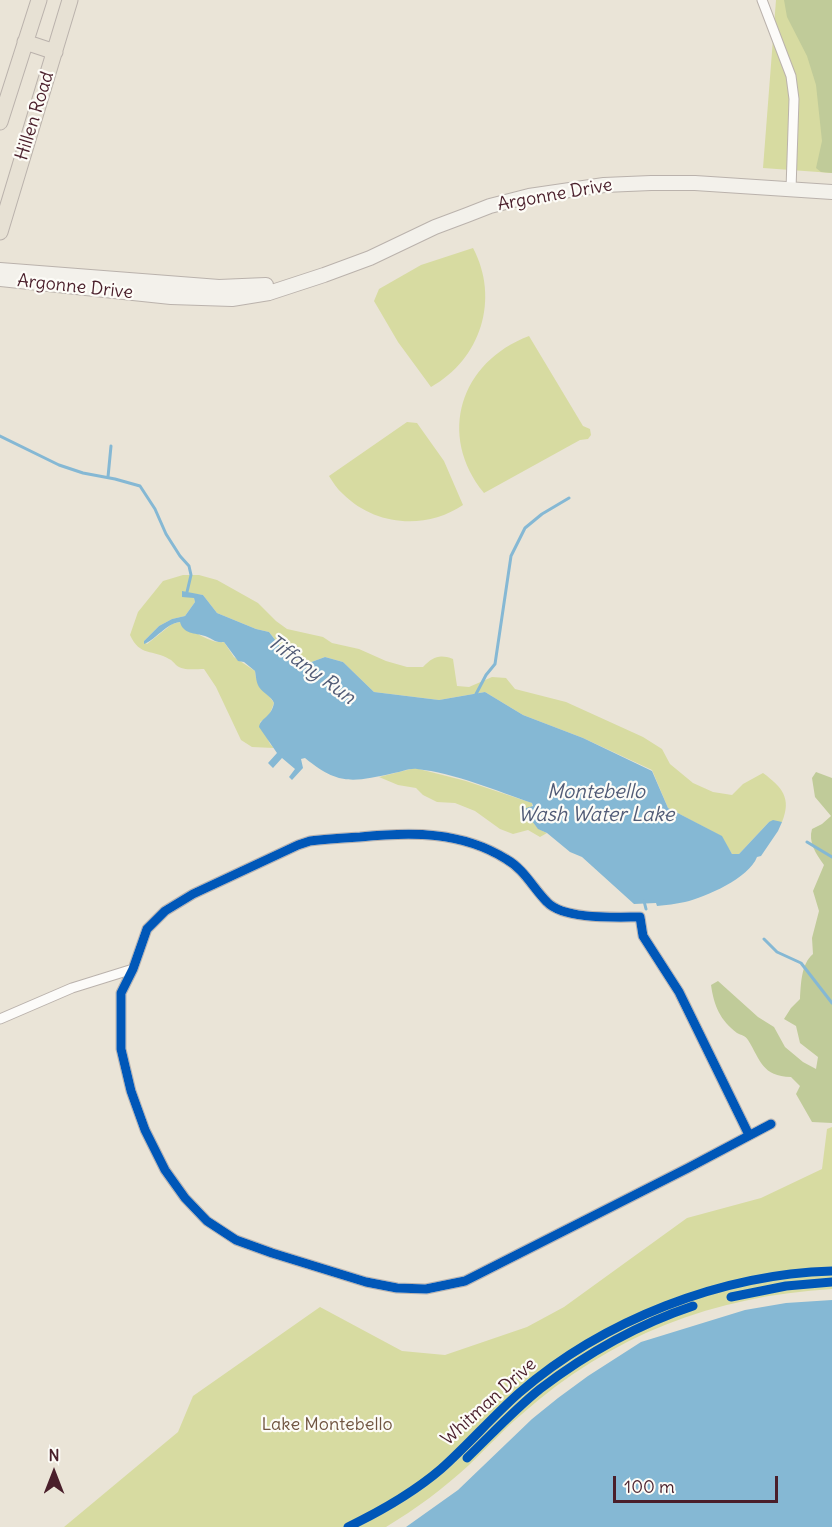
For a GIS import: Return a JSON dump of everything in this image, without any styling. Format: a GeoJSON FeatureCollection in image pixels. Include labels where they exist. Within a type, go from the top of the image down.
{"type":"FeatureCollection","features":[{"type":"Feature","properties":{"kind":"main road","name":"Hillen Road"},"geometry":{"type":"LineString","coordinates":[[0,122],[39,0]]}},
{"type":"Feature","properties":{"kind":"main road","name":"Hillen Road"},"geometry":{"type":"LineString","coordinates":[[0,232],[70,0]]}},
{"type":"Feature","properties":{"kind":"main road"},"geometry":{"type":"LineString","coordinates":[[25,42],[55,52]]}},
{"type":"Feature","properties":{"kind":"main road","name":"Argonne Drive"},"geometry":{"type":"LineString","coordinates":[[0,279],[190,298],[232,299],[269,293],[370,258],[435,227],[490,206],[530,196],[604,185],[651,183],[832,192]]}},
{"type":"Feature","properties":{"kind":"main road","name":"Argonne Drive"},"geometry":{"type":"LineString","coordinates":[[0,270],[219,287],[292,284]]}},
{"type":"Feature","properties":{"kind":"street"},"geometry":{"type":"LineString","coordinates":[[762,0],[790,76],[794,99],[791,189]]}},
{"type":"Feature","properties":{"kind":"street"},"geometry":{"type":"LineString","coordinates":[[749,1135],[679,992],[643,936],[640,917],[579,914],[560,910],[546,901],[512,862],[456,838],[425,833],[403,833],[317,840],[298,845],[193,894],[165,910],[143,936],[133,969],[121,993],[121,1049],[132,1091],[153,1150],[173,1183],[207,1221],[236,1240],[366,1282],[397,1288],[418,1289],[436,1288],[465,1281],[771,1124]]}},
{"type":"Feature","properties":{"kind":"street"},"geometry":{"type":"LineString","coordinates":[[0,1019],[72,988],[133,969]]}},
{"type":"Feature","properties":{"kind":"green space"},"geometry":{"type":"Polygon","coordinates":[[[776,0],[832,0],[832,173],[763,168],[776,0]]]}},
{"type":"Feature","properties":{"kind":"green space"},"geometry":{"type":"Polygon","coordinates":[[[784,0],[832,0],[832,173],[821,172],[816,168],[822,141],[816,85],[807,56],[787,17],[784,0]]]}},
{"type":"Feature","properties":{"kind":"green space"},"geometry":{"type":"Polygon","coordinates":[[[473,248],[481,267],[485,287],[485,307],[481,326],[462,361],[431,387],[398,342],[374,301],[379,289],[421,265],[473,248]]]}},
{"type":"Feature","properties":{"kind":"green space"},"geometry":{"type":"Polygon","coordinates":[[[529,336],[583,426],[590,429],[591,435],[588,439],[580,440],[484,493],[470,471],[462,448],[459,425],[463,403],[472,382],[486,363],[505,348],[529,336]]]}},
{"type":"Feature","properties":{"kind":"green space"},"geometry":{"type":"Polygon","coordinates":[[[407,422],[417,423],[444,461],[463,505],[449,513],[417,521],[385,518],[356,505],[341,492],[329,476],[407,422]]]}},
{"type":"Feature","properties":{"kind":"green space"},"geometry":{"type":"Polygon","coordinates":[[[183,575],[199,575],[217,580],[258,603],[287,629],[323,637],[332,643],[359,649],[386,661],[407,667],[423,667],[436,657],[453,659],[457,686],[469,687],[492,677],[506,678],[515,689],[566,702],[643,737],[662,749],[670,764],[693,783],[713,792],[732,795],[743,784],[763,773],[780,788],[783,794],[786,806],[782,822],[769,822],[739,854],[732,854],[721,836],[668,808],[652,770],[583,738],[523,715],[485,692],[439,700],[374,692],[343,662],[325,657],[306,664],[290,659],[269,632],[217,613],[203,595],[196,594],[195,602],[185,616],[172,619],[159,626],[144,641],[147,644],[172,624],[180,622],[207,639],[224,642],[234,657],[255,671],[256,678],[274,703],[269,716],[260,722],[274,748],[252,747],[241,740],[216,687],[204,669],[179,667],[163,656],[138,647],[130,635],[138,612],[163,581],[183,575]]]}},
{"type":"Feature","properties":{"kind":"green space"},"geometry":{"type":"Polygon","coordinates":[[[415,768],[466,781],[532,803],[532,817],[535,824],[547,833],[540,837],[528,830],[513,834],[500,829],[475,811],[455,803],[437,802],[423,795],[416,788],[398,785],[379,777],[415,768]]]}},
{"type":"Feature","properties":{"kind":"green space"},"geometry":{"type":"Polygon","coordinates":[[[816,772],[832,778],[832,1123],[812,1122],[796,1094],[800,1086],[791,1077],[774,1074],[764,1066],[747,1039],[731,1028],[722,1018],[714,1000],[711,985],[718,981],[758,1017],[774,1027],[785,1047],[803,1062],[816,1069],[818,1057],[800,1043],[796,1026],[784,1019],[800,999],[804,969],[813,954],[812,938],[819,911],[813,891],[824,865],[814,848],[811,834],[812,829],[831,816],[815,797],[812,778],[816,772]]]}},
{"type":"Feature","properties":{"kind":"green space","name":"Lake Montebello"},"geometry":{"type":"Polygon","coordinates":[[[832,1127],[832,1289],[746,1300],[666,1325],[628,1342],[591,1362],[556,1386],[515,1420],[450,1482],[419,1506],[386,1527],[64,1527],[178,1432],[193,1396],[320,1307],[402,1351],[445,1355],[527,1327],[564,1307],[687,1218],[761,1198],[822,1169],[827,1129],[832,1127]]]}},
{"type":"Feature","properties":{"kind":"water","name":"Montebello Wash Water Lake"},"geometry":{"type":"Polygon","coordinates":[[[182,591],[203,595],[217,613],[269,632],[290,659],[306,664],[325,657],[343,662],[374,692],[439,700],[485,692],[523,715],[583,738],[652,771],[668,808],[722,836],[732,854],[739,854],[769,822],[773,820],[782,822],[761,856],[757,857],[745,872],[726,886],[694,899],[657,906],[656,903],[634,904],[582,857],[570,852],[547,833],[538,829],[532,821],[523,818],[521,813],[523,809],[533,806],[532,803],[490,788],[446,774],[417,769],[357,780],[347,779],[327,773],[305,758],[301,759],[303,768],[292,780],[289,777],[295,769],[282,758],[273,768],[268,763],[277,753],[259,727],[271,712],[274,703],[259,687],[255,671],[244,662],[238,661],[224,642],[187,631],[180,622],[170,626],[144,644],[144,641],[159,626],[172,619],[185,616],[195,602],[194,598],[182,597],[182,591]]]}},
{"type":"Feature","properties":{"kind":"water"},"geometry":{"type":"Polygon","coordinates":[[[832,1300],[832,1527],[406,1527],[458,1490],[532,1419],[558,1398],[641,1342],[745,1310],[786,1303],[832,1300]]]}},
{"type":"Feature","properties":{"kind":"waterway","name":"Tiffany Run"},"geometry":{"type":"LineString","coordinates":[[0,436],[59,465],[140,486],[155,509],[166,534],[189,566],[191,575],[187,592]]}},
{"type":"Feature","properties":{"kind":"waterway"},"geometry":{"type":"LineString","coordinates":[[108,477],[111,446]]}},
{"type":"Feature","properties":{"kind":"waterway"},"geometry":{"type":"LineString","coordinates":[[475,696],[486,675],[495,664],[511,556],[525,528],[542,514],[569,498]]}},
{"type":"Feature","properties":{"kind":"waterway","name":"Tiffany Run"},"geometry":{"type":"LineString","coordinates":[[807,842],[832,857]]}},
{"type":"Feature","properties":{"kind":"waterway","name":"Tiffany Run"},"geometry":{"type":"LineString","coordinates":[[644,901],[646,909]]}},
{"type":"Feature","properties":{"kind":"waterway","name":"Tiffany Run"},"geometry":{"type":"LineString","coordinates":[[764,939],[777,952],[801,963],[832,1003]]}},
{"type":"Feature","properties":{"kind":"cycle path"},"geometry":{"type":"LineString","coordinates":[[749,1135],[679,992],[643,936],[640,917],[578,915],[555,908],[512,863],[489,850],[453,838],[398,834],[310,841],[193,894],[165,911],[147,929],[133,969],[121,993],[121,1049],[131,1091],[145,1130],[165,1170],[185,1198],[207,1221],[236,1240],[366,1282],[397,1288],[426,1289],[465,1281],[771,1124]]}},
{"type":"Feature","properties":{"kind":"cycle path","name":"Whitman Drive"},"geometry":{"type":"LineString","coordinates":[[348,1527],[385,1508],[419,1486],[451,1460],[519,1393],[552,1367],[626,1323],[666,1306],[748,1281],[790,1274],[832,1271]]}},
{"type":"Feature","properties":{"kind":"cycle path"},"geometry":{"type":"LineString","coordinates":[[731,1297],[786,1286],[832,1282]]}},
{"type":"Feature","properties":{"kind":"cycle path"},"geometry":{"type":"LineString","coordinates":[[467,1458],[530,1397],[576,1364],[633,1331],[693,1306]]}}]}
